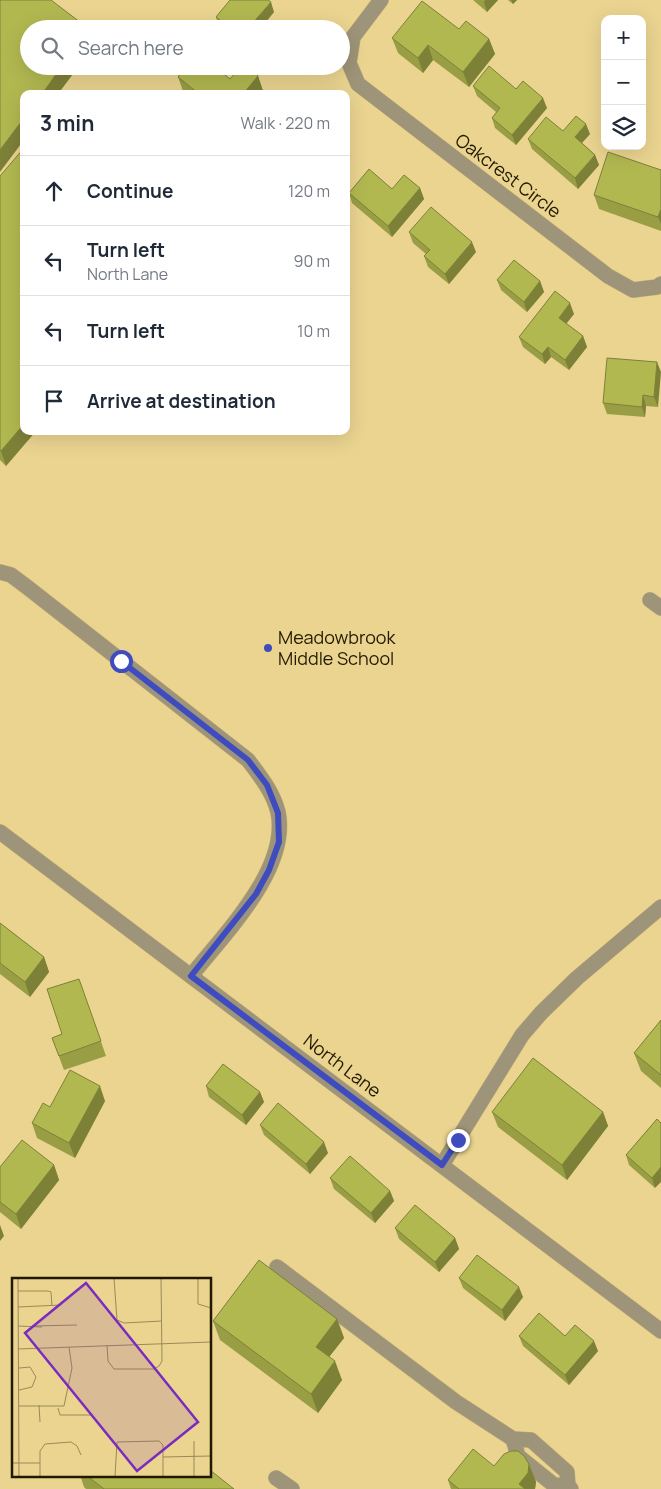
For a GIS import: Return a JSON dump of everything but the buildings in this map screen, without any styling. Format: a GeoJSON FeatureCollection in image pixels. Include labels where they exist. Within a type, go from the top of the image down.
{"type":"FeatureCollection","features":[{"type":"Feature","properties":{"kind":"street","name":"Oakcrest Circle"},"geometry":{"type":"LineString","coordinates":[[350,57],[353,37],[381,0]]}},
{"type":"Feature","properties":{"kind":"street","name":"Oakcrest Circle"},"geometry":{"type":"LineString","coordinates":[[350,66],[358,84],[608,276],[633,290],[656,287],[661,284]]}},
{"type":"Feature","properties":{"kind":"street"},"geometry":{"type":"LineString","coordinates":[[0,572],[11,575],[22,583],[248,760],[267,785],[278,813],[279,842],[269,870],[256,894],[191,976]]}},
{"type":"Feature","properties":{"kind":"street","name":"North Lane"},"geometry":{"type":"LineString","coordinates":[[0,832],[661,1331]]}},
{"type":"Feature","properties":{"kind":"street"},"geometry":{"type":"LineString","coordinates":[[442,1165],[522,1034],[576,978],[661,907]]}},
{"type":"Feature","properties":{"kind":"street"},"geometry":{"type":"LineString","coordinates":[[277,1267],[456,1402],[513,1439],[518,1456],[554,1485],[570,1488]]}},
{"type":"Feature","properties":{"kind":"street"},"geometry":{"type":"LineString","coordinates":[[276,1478],[292,1489]]}},
{"type":"Feature","properties":{"kind":"place","name":"Meadowbrook Middle School"},"geometry":{"type":"Point","coordinates":[268,648]}},
{"type":"Feature","properties":{"kind":"route"},"geometry":{"type":"LineString","coordinates":[[121,661],[248,760],[267,785],[278,813],[279,842],[269,870],[256,894],[191,976],[442,1165],[458,1140]]}}]}
